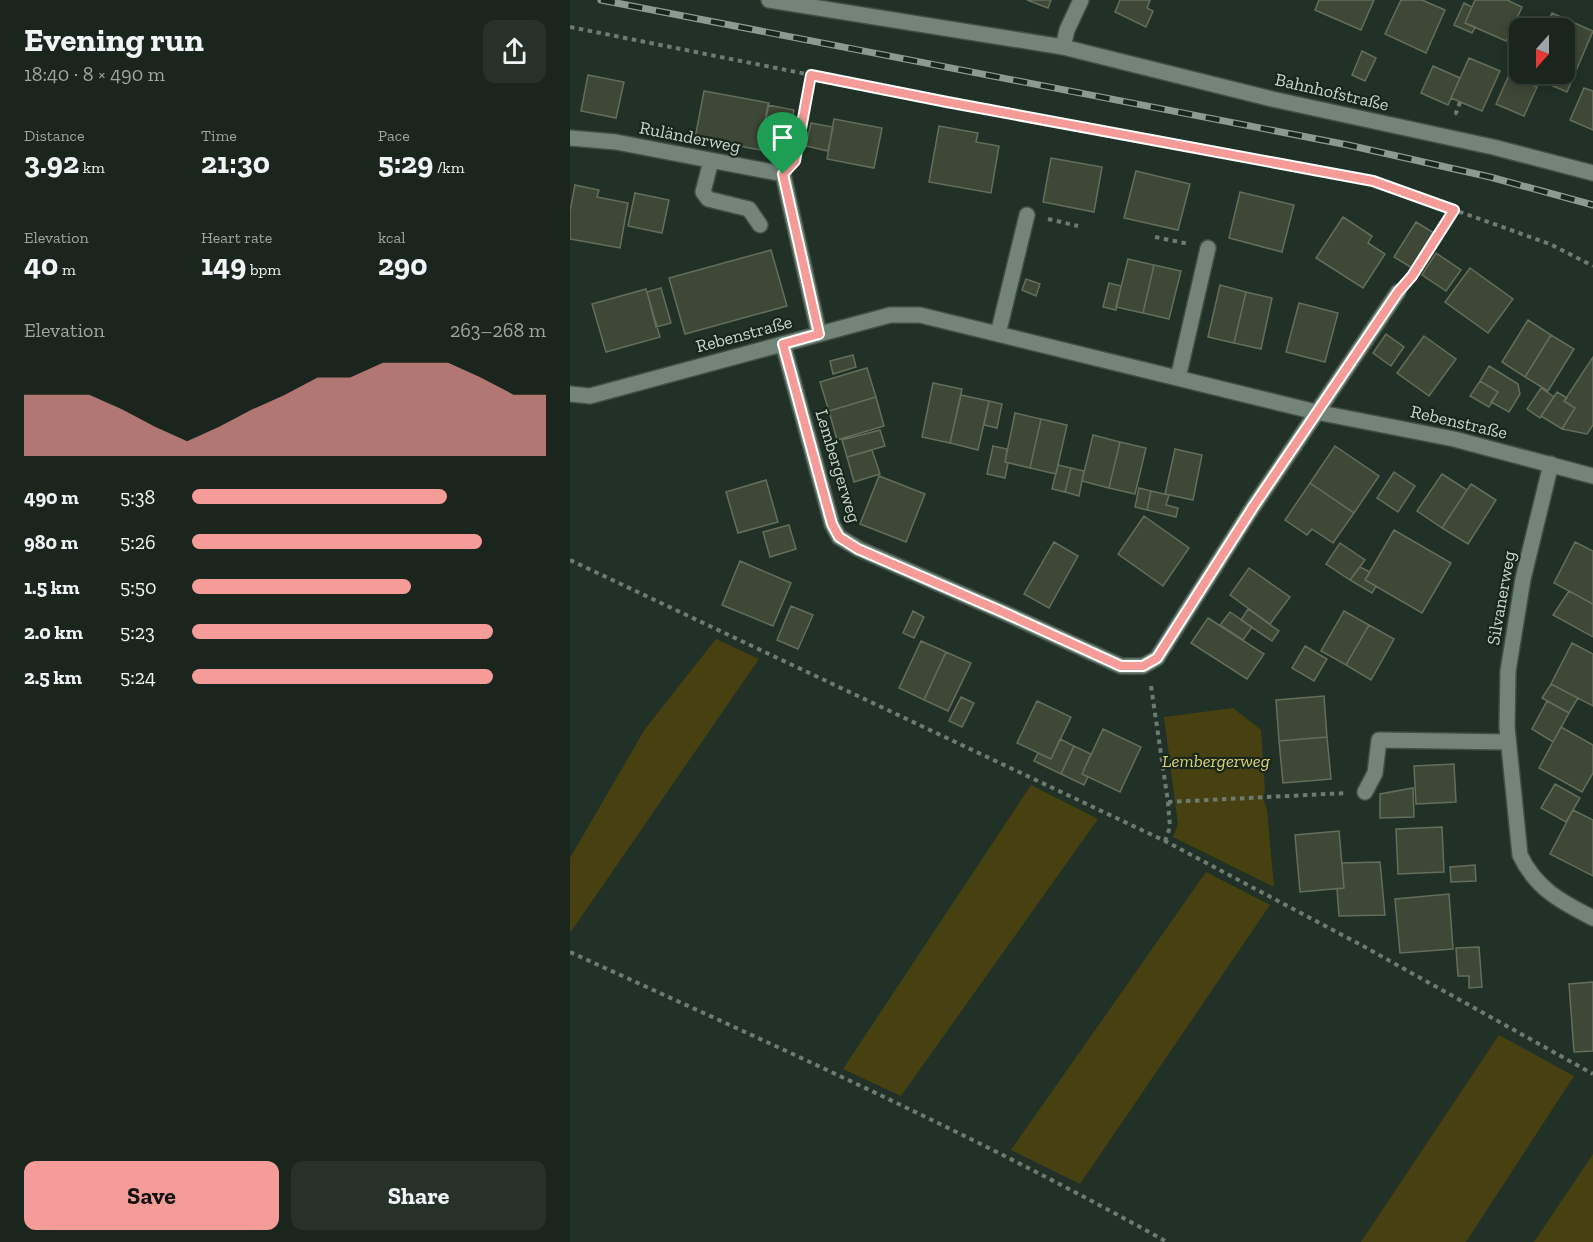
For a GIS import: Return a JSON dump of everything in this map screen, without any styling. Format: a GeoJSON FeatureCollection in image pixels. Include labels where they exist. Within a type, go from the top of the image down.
{"type":"FeatureCollection","features":[{"type":"Feature","properties":{"kind":"street","name":"Bahnhofstraße"},"geometry":{"type":"LineString","coordinates":[[769,0],[1063,47],[1284,102],[1493,147],[1593,173]]}},
{"type":"Feature","properties":{"kind":"street"},"geometry":{"type":"LineString","coordinates":[[1063,47],[1067,30],[1082,0]]}},
{"type":"Feature","properties":{"kind":"street","name":"Ruländerweg"},"geometry":{"type":"LineString","coordinates":[[570,138],[616,142],[783,174]]}},
{"type":"Feature","properties":{"kind":"street"},"geometry":{"type":"LineString","coordinates":[[711,160],[703,192],[708,199],[749,209],[760,225]]}},
{"type":"Feature","properties":{"kind":"street"},"geometry":{"type":"LineString","coordinates":[[783,174],[819,334]]}},
{"type":"Feature","properties":{"kind":"street"},"geometry":{"type":"LineString","coordinates":[[998,334],[1027,215]]}},
{"type":"Feature","properties":{"kind":"street"},"geometry":{"type":"LineString","coordinates":[[1178,378],[1208,248]]}},
{"type":"Feature","properties":{"kind":"street"},"geometry":{"type":"LineString","coordinates":[[1143,666],[1157,658],[1316,412],[1398,292]]}},
{"type":"Feature","properties":{"kind":"street","name":"Rebenstraße"},"geometry":{"type":"LineString","coordinates":[[570,394],[590,396],[890,315],[920,315],[1316,412],[1454,439],[1593,476]]}},
{"type":"Feature","properties":{"kind":"street","name":"Lembergerweg"},"geometry":{"type":"LineString","coordinates":[[783,344],[832,524],[839,537],[858,549],[1121,666],[1143,666]]}},
{"type":"Feature","properties":{"kind":"street","name":"Silvanerweg"},"geometry":{"type":"LineString","coordinates":[[1551,464],[1523,579],[1508,671],[1508,742],[1520,855],[1528,872],[1556,899],[1593,918]]}},
{"type":"Feature","properties":{"kind":"street"},"geometry":{"type":"LineString","coordinates":[[1365,792],[1375,773],[1379,740],[1508,742]]}},
{"type":"Feature","properties":{"kind":"path"},"geometry":{"type":"LineString","coordinates":[[570,27],[947,102],[1373,181],[1550,244],[1593,266]]}},
{"type":"Feature","properties":{"kind":"path"},"geometry":{"type":"LineString","coordinates":[[783,174],[795,161],[811,75]]}},
{"type":"Feature","properties":{"kind":"path"},"geometry":{"type":"LineString","coordinates":[[1398,292],[1412,276],[1454,210]]}},
{"type":"Feature","properties":{"kind":"path"},"geometry":{"type":"LineString","coordinates":[[1027,215],[1078,226]]}},
{"type":"Feature","properties":{"kind":"path"},"geometry":{"type":"LineString","coordinates":[[1155,237],[1208,248]]}},
{"type":"Feature","properties":{"kind":"path"},"geometry":{"type":"LineString","coordinates":[[570,560],[1165,841],[1363,946],[1593,1074]]}},
{"type":"Feature","properties":{"kind":"path"},"geometry":{"type":"LineString","coordinates":[[1143,666],[1150,684],[1168,802],[1170,827],[1165,841]]}},
{"type":"Feature","properties":{"kind":"path"},"geometry":{"type":"LineString","coordinates":[[1168,802],[1365,792]]}},
{"type":"Feature","properties":{"kind":"path"},"geometry":{"type":"LineString","coordinates":[[570,952],[839,1075],[1075,1191],[1167,1242]]}},
{"type":"Feature","properties":{"kind":"green space"},"geometry":{"type":"Polygon","coordinates":[[[716,639],[759,659],[570,933],[570,858],[645,729],[716,639]]]}},
{"type":"Feature","properties":{"kind":"green space","name":"Lembergerweg"},"geometry":{"type":"Polygon","coordinates":[[[1233,708],[1261,730],[1265,791],[1263,798],[1267,810],[1274,887],[1173,837],[1178,824],[1164,717],[1233,708]]]}},
{"type":"Feature","properties":{"kind":"green space"},"geometry":{"type":"Polygon","coordinates":[[[1031,785],[1098,819],[901,1096],[843,1069],[1031,785]]]}},
{"type":"Feature","properties":{"kind":"green space"},"geometry":{"type":"Polygon","coordinates":[[[1206,872],[1270,905],[1080,1184],[1011,1150],[1206,872]]]}},
{"type":"Feature","properties":{"kind":"green space"},"geometry":{"type":"Polygon","coordinates":[[[1499,1035],[1574,1076],[1466,1242],[1361,1242],[1499,1035]]]}},
{"type":"Feature","properties":{"kind":"green space"},"geometry":{"type":"Polygon","coordinates":[[[1593,1154],[1593,1242],[1534,1242],[1593,1154]]]}},
{"type":"Feature","properties":{"kind":"building"},"geometry":{"type":"Polygon","coordinates":[[[1027,0],[1051,0],[1048,8],[1027,0]]]}},
{"type":"Feature","properties":{"kind":"building"},"geometry":{"type":"Polygon","coordinates":[[[1120,0],[1150,0],[1147,8],[1153,11],[1146,27],[1115,12],[1120,0]]]}},
{"type":"Feature","properties":{"kind":"building"},"geometry":{"type":"Polygon","coordinates":[[[1319,0],[1374,0],[1361,30],[1315,10],[1319,0]]]}},
{"type":"Feature","properties":{"kind":"building"},"geometry":{"type":"Polygon","coordinates":[[[1401,0],[1422,0],[1445,10],[1426,53],[1385,34],[1401,0]]]}},
{"type":"Feature","properties":{"kind":"building"},"geometry":{"type":"Polygon","coordinates":[[[1475,0],[1507,0],[1522,7],[1517,18],[1509,18],[1509,35],[1506,41],[1465,23],[1475,0]]]}},
{"type":"Feature","properties":{"kind":"building"},"geometry":{"type":"Polygon","coordinates":[[[1464,3],[1472,7],[1465,23],[1475,27],[1472,33],[1454,25],[1464,3]]]}},
{"type":"Feature","properties":{"kind":"building"},"geometry":{"type":"Polygon","coordinates":[[[1552,13],[1563,18],[1550,18],[1552,13]]]}},
{"type":"Feature","properties":{"kind":"building"},"geometry":{"type":"Polygon","coordinates":[[[1575,23],[1593,31],[1575,73],[1575,23]]]}},
{"type":"Feature","properties":{"kind":"building"},"geometry":{"type":"Polygon","coordinates":[[[1362,51],[1376,58],[1365,81],[1352,75],[1362,51]]]}},
{"type":"Feature","properties":{"kind":"building"},"geometry":{"type":"Polygon","coordinates":[[[1469,58],[1500,71],[1482,111],[1451,98],[1469,58]]]}},
{"type":"Feature","properties":{"kind":"building"},"geometry":{"type":"Polygon","coordinates":[[[1433,66],[1460,78],[1448,105],[1421,93],[1433,66]]]}},
{"type":"Feature","properties":{"kind":"building"},"geometry":{"type":"Polygon","coordinates":[[[588,75],[624,82],[616,118],[581,111],[588,75]]]}},
{"type":"Feature","properties":{"kind":"building"},"geometry":{"type":"Polygon","coordinates":[[[1509,75],[1509,84],[1530,84],[1537,87],[1524,116],[1496,104],[1509,75]]]}},
{"type":"Feature","properties":{"kind":"building"},"geometry":{"type":"Polygon","coordinates":[[[1548,84],[1570,84],[1567,92],[1548,84]]]}},
{"type":"Feature","properties":{"kind":"building"},"geometry":{"type":"Polygon","coordinates":[[[1584,88],[1593,91],[1593,130],[1570,120],[1584,88]]]}},
{"type":"Feature","properties":{"kind":"building"},"geometry":{"type":"Polygon","coordinates":[[[704,91],[769,103],[760,150],[695,138],[704,91]]]}},
{"type":"Feature","properties":{"kind":"building"},"geometry":{"type":"Polygon","coordinates":[[[768,105],[794,110],[788,141],[762,136],[768,105]]]}},
{"type":"Feature","properties":{"kind":"building"},"geometry":{"type":"Polygon","coordinates":[[[834,119],[882,128],[874,168],[827,159],[834,119]]]}},
{"type":"Feature","properties":{"kind":"building"},"geometry":{"type":"Polygon","coordinates":[[[811,123],[833,127],[828,151],[806,146],[811,123]]]}},
{"type":"Feature","properties":{"kind":"building"},"geometry":{"type":"Polygon","coordinates":[[[939,126],[978,133],[976,142],[999,146],[991,193],[929,182],[939,126]]]}},
{"type":"Feature","properties":{"kind":"building"},"geometry":{"type":"Polygon","coordinates":[[[1051,158],[1102,167],[1094,212],[1043,202],[1051,158]]]}},
{"type":"Feature","properties":{"kind":"building"},"geometry":{"type":"Polygon","coordinates":[[[1136,171],[1190,184],[1178,230],[1124,218],[1136,171]]]}},
{"type":"Feature","properties":{"kind":"building"},"geometry":{"type":"Polygon","coordinates":[[[575,185],[599,190],[597,197],[628,203],[620,248],[570,239],[570,211],[575,185]]]}},
{"type":"Feature","properties":{"kind":"building"},"geometry":{"type":"Polygon","coordinates":[[[1240,192],[1294,205],[1282,252],[1229,238],[1240,192]]]}},
{"type":"Feature","properties":{"kind":"building"},"geometry":{"type":"Polygon","coordinates":[[[635,193],[669,200],[662,233],[628,226],[635,193]]]}},
{"type":"Feature","properties":{"kind":"building"},"geometry":{"type":"Polygon","coordinates":[[[1343,217],[1372,236],[1368,243],[1385,254],[1363,288],[1316,258],[1343,217]]]}},
{"type":"Feature","properties":{"kind":"building"},"geometry":{"type":"Polygon","coordinates":[[[1416,222],[1434,233],[1412,268],[1394,257],[1416,222]]]}},
{"type":"Feature","properties":{"kind":"building"},"geometry":{"type":"Polygon","coordinates":[[[771,250],[787,306],[685,334],[669,278],[771,250]]]}},
{"type":"Feature","properties":{"kind":"building"},"geometry":{"type":"Polygon","coordinates":[[[1436,253],[1461,270],[1446,291],[1422,275],[1436,253]]]}},
{"type":"Feature","properties":{"kind":"building"},"geometry":{"type":"Polygon","coordinates":[[[1128,259],[1154,265],[1143,313],[1116,307],[1128,259]]]}},
{"type":"Feature","properties":{"kind":"building"},"geometry":{"type":"Polygon","coordinates":[[[1154,265],[1181,271],[1169,319],[1143,313],[1154,265]]]}},
{"type":"Feature","properties":{"kind":"building"},"geometry":{"type":"Polygon","coordinates":[[[1470,268],[1513,299],[1488,333],[1445,302],[1470,268]]]}},
{"type":"Feature","properties":{"kind":"building"},"geometry":{"type":"Polygon","coordinates":[[[1026,279],[1040,284],[1036,296],[1022,290],[1026,279]]]}},
{"type":"Feature","properties":{"kind":"building"},"geometry":{"type":"Polygon","coordinates":[[[1109,283],[1121,286],[1116,310],[1103,307],[1109,283]]]}},
{"type":"Feature","properties":{"kind":"building"},"geometry":{"type":"Polygon","coordinates":[[[1220,285],[1246,292],[1234,343],[1208,337],[1220,285]]]}},
{"type":"Feature","properties":{"kind":"building"},"geometry":{"type":"Polygon","coordinates":[[[661,288],[671,323],[656,327],[647,292],[661,288]]]}},
{"type":"Feature","properties":{"kind":"building"},"geometry":{"type":"Polygon","coordinates":[[[646,289],[660,337],[606,352],[592,304],[646,289]]]}},
{"type":"Feature","properties":{"kind":"building"},"geometry":{"type":"Polygon","coordinates":[[[1246,292],[1272,298],[1261,349],[1234,343],[1246,292]]]}},
{"type":"Feature","properties":{"kind":"building"},"geometry":{"type":"Polygon","coordinates":[[[1299,303],[1338,313],[1325,362],[1286,352],[1299,303]]]}},
{"type":"Feature","properties":{"kind":"building"},"geometry":{"type":"Polygon","coordinates":[[[1528,320],[1551,335],[1525,377],[1502,362],[1528,320]]]}},
{"type":"Feature","properties":{"kind":"building"},"geometry":{"type":"Polygon","coordinates":[[[1386,334],[1404,347],[1391,366],[1373,353],[1386,334]]]}},
{"type":"Feature","properties":{"kind":"building"},"geometry":{"type":"Polygon","coordinates":[[[1551,335],[1574,349],[1548,391],[1525,377],[1551,335]]]}},
{"type":"Feature","properties":{"kind":"building"},"geometry":{"type":"Polygon","coordinates":[[[1424,336],[1456,359],[1429,396],[1397,373],[1424,336]]]}},
{"type":"Feature","properties":{"kind":"building"},"geometry":{"type":"Polygon","coordinates":[[[853,355],[856,367],[833,374],[830,361],[853,355]]]}},
{"type":"Feature","properties":{"kind":"building"},"geometry":{"type":"Polygon","coordinates":[[[1593,357],[1593,425],[1587,434],[1562,429],[1575,408],[1564,401],[1593,357]]]}},
{"type":"Feature","properties":{"kind":"building"},"geometry":{"type":"Polygon","coordinates":[[[1489,366],[1518,384],[1520,394],[1509,412],[1491,402],[1498,392],[1480,381],[1489,366]]]}},
{"type":"Feature","properties":{"kind":"building"},"geometry":{"type":"Polygon","coordinates":[[[867,368],[876,397],[829,411],[820,382],[867,368]]]}},
{"type":"Feature","properties":{"kind":"building"},"geometry":{"type":"Polygon","coordinates":[[[1480,381],[1498,392],[1489,407],[1470,396],[1480,381]]]}},
{"type":"Feature","properties":{"kind":"building"},"geometry":{"type":"Polygon","coordinates":[[[933,383],[962,389],[950,443],[922,437],[933,383]]]}},
{"type":"Feature","properties":{"kind":"building"},"geometry":{"type":"Polygon","coordinates":[[[1541,388],[1554,397],[1540,418],[1527,409],[1541,388]]]}},
{"type":"Feature","properties":{"kind":"building"},"geometry":{"type":"Polygon","coordinates":[[[1557,392],[1567,398],[1564,401],[1575,408],[1562,429],[1541,416],[1557,392]]]}},
{"type":"Feature","properties":{"kind":"building"},"geometry":{"type":"Polygon","coordinates":[[[961,395],[989,401],[978,450],[950,443],[961,395]]]}},
{"type":"Feature","properties":{"kind":"building"},"geometry":{"type":"Polygon","coordinates":[[[876,397],[884,426],[837,440],[829,411],[876,397]]]}},
{"type":"Feature","properties":{"kind":"building"},"geometry":{"type":"Polygon","coordinates":[[[989,401],[1002,404],[997,428],[984,425],[989,401]]]}},
{"type":"Feature","properties":{"kind":"building"},"geometry":{"type":"Polygon","coordinates":[[[1015,413],[1041,419],[1030,468],[1005,462],[1015,413]]]}},
{"type":"Feature","properties":{"kind":"building"},"geometry":{"type":"Polygon","coordinates":[[[1041,419],[1067,425],[1056,474],[1030,468],[1041,419]]]}},
{"type":"Feature","properties":{"kind":"building"},"geometry":{"type":"Polygon","coordinates":[[[880,430],[885,446],[847,457],[842,440],[880,430]]]}},
{"type":"Feature","properties":{"kind":"building"},"geometry":{"type":"Polygon","coordinates":[[[1093,435],[1120,442],[1109,488],[1082,481],[1093,435]]]}},
{"type":"Feature","properties":{"kind":"building"},"geometry":{"type":"Polygon","coordinates":[[[1120,442],[1146,448],[1135,494],[1109,488],[1120,442]]]}},
{"type":"Feature","properties":{"kind":"building"},"geometry":{"type":"Polygon","coordinates":[[[993,446],[1007,449],[1005,462],[1008,463],[1005,478],[987,474],[993,446]]]}},
{"type":"Feature","properties":{"kind":"building"},"geometry":{"type":"Polygon","coordinates":[[[1335,446],[1379,476],[1354,513],[1310,483],[1335,446]]]}},
{"type":"Feature","properties":{"kind":"building"},"geometry":{"type":"Polygon","coordinates":[[[1175,449],[1202,455],[1193,500],[1165,494],[1175,449]]]}},
{"type":"Feature","properties":{"kind":"building"},"geometry":{"type":"Polygon","coordinates":[[[872,450],[880,474],[854,482],[847,457],[872,450]]]}},
{"type":"Feature","properties":{"kind":"building"},"geometry":{"type":"Polygon","coordinates":[[[1058,465],[1071,468],[1065,492],[1052,489],[1058,465]]]}},
{"type":"Feature","properties":{"kind":"building"},"geometry":{"type":"Polygon","coordinates":[[[1071,468],[1084,471],[1079,496],[1065,492],[1071,468]]]}},
{"type":"Feature","properties":{"kind":"building"},"geometry":{"type":"Polygon","coordinates":[[[1394,472],[1415,486],[1398,512],[1377,498],[1394,472]]]}},
{"type":"Feature","properties":{"kind":"building"},"geometry":{"type":"Polygon","coordinates":[[[1442,474],[1467,490],[1442,528],[1417,511],[1442,474]]]}},
{"type":"Feature","properties":{"kind":"building"},"geometry":{"type":"Polygon","coordinates":[[[879,476],[925,494],[906,542],[860,524],[879,476]]]}},
{"type":"Feature","properties":{"kind":"building"},"geometry":{"type":"Polygon","coordinates":[[[766,480],[778,522],[738,533],[726,492],[766,480]]]}},
{"type":"Feature","properties":{"kind":"building"},"geometry":{"type":"Polygon","coordinates":[[[1310,483],[1354,513],[1333,543],[1312,529],[1307,535],[1285,520],[1310,483]]]}},
{"type":"Feature","properties":{"kind":"building"},"geometry":{"type":"Polygon","coordinates":[[[1471,484],[1496,500],[1468,544],[1442,528],[1471,484]]]}},
{"type":"Feature","properties":{"kind":"building"},"geometry":{"type":"Polygon","coordinates":[[[1139,488],[1151,491],[1147,510],[1135,507],[1139,488]]]}},
{"type":"Feature","properties":{"kind":"building"},"geometry":{"type":"Polygon","coordinates":[[[1151,491],[1169,495],[1166,505],[1178,508],[1176,517],[1147,510],[1151,491]]]}},
{"type":"Feature","properties":{"kind":"building"},"geometry":{"type":"Polygon","coordinates":[[[1144,516],[1189,548],[1163,586],[1118,554],[1144,516]]]}},
{"type":"Feature","properties":{"kind":"building"},"geometry":{"type":"Polygon","coordinates":[[[789,525],[796,549],[770,557],[763,532],[789,525]]]}},
{"type":"Feature","properties":{"kind":"building"},"geometry":{"type":"Polygon","coordinates":[[[1394,530],[1451,563],[1422,613],[1365,580],[1394,530]]]}},
{"type":"Feature","properties":{"kind":"building"},"geometry":{"type":"Polygon","coordinates":[[[1054,542],[1078,556],[1049,608],[1024,594],[1054,542]]]}},
{"type":"Feature","properties":{"kind":"building"},"geometry":{"type":"Polygon","coordinates":[[[1575,542],[1593,551],[1593,604],[1554,583],[1575,542]]]}},
{"type":"Feature","properties":{"kind":"building"},"geometry":{"type":"Polygon","coordinates":[[[1340,543],[1365,560],[1350,580],[1326,564],[1340,543]]]}},
{"type":"Feature","properties":{"kind":"building"},"geometry":{"type":"Polygon","coordinates":[[[740,561],[791,583],[773,626],[722,605],[740,561]]]}},
{"type":"Feature","properties":{"kind":"building"},"geometry":{"type":"Polygon","coordinates":[[[1360,567],[1370,572],[1365,580],[1376,586],[1372,593],[1350,580],[1360,567]]]}},
{"type":"Feature","properties":{"kind":"building"},"geometry":{"type":"Polygon","coordinates":[[[1249,568],[1290,597],[1270,624],[1230,595],[1249,568]]]}},
{"type":"Feature","properties":{"kind":"building"},"geometry":{"type":"Polygon","coordinates":[[[1569,591],[1593,604],[1593,637],[1553,615],[1569,591]]]}},
{"type":"Feature","properties":{"kind":"building"},"geometry":{"type":"Polygon","coordinates":[[[791,606],[813,615],[798,649],[777,640],[791,606]]]}},
{"type":"Feature","properties":{"kind":"building"},"geometry":{"type":"Polygon","coordinates":[[[1248,609],[1279,631],[1272,641],[1241,620],[1248,609]]]}},
{"type":"Feature","properties":{"kind":"building"},"geometry":{"type":"Polygon","coordinates":[[[913,611],[924,617],[914,638],[903,633],[913,611]]]}},
{"type":"Feature","properties":{"kind":"building"},"geometry":{"type":"Polygon","coordinates":[[[1344,611],[1369,625],[1346,665],[1321,651],[1344,611]]]}},
{"type":"Feature","properties":{"kind":"building"},"geometry":{"type":"Polygon","coordinates":[[[1230,612],[1252,627],[1243,640],[1220,625],[1230,612]]]}},
{"type":"Feature","properties":{"kind":"building"},"geometry":{"type":"Polygon","coordinates":[[[1208,618],[1264,654],[1247,679],[1191,643],[1208,618]]]}},
{"type":"Feature","properties":{"kind":"building"},"geometry":{"type":"Polygon","coordinates":[[[1369,625],[1394,639],[1371,680],[1346,665],[1369,625]]]}},
{"type":"Feature","properties":{"kind":"building"},"geometry":{"type":"Polygon","coordinates":[[[921,641],[946,652],[924,700],[899,688],[921,641]]]}},
{"type":"Feature","properties":{"kind":"building"},"geometry":{"type":"Polygon","coordinates":[[[1572,643],[1593,654],[1593,706],[1551,684],[1572,643]]]}},
{"type":"Feature","properties":{"kind":"building"},"geometry":{"type":"Polygon","coordinates":[[[1305,646],[1327,659],[1314,681],[1292,668],[1305,646]]]}},
{"type":"Feature","properties":{"kind":"building"},"geometry":{"type":"Polygon","coordinates":[[[946,652],[971,663],[948,711],[924,700],[946,652]]]}},
{"type":"Feature","properties":{"kind":"building"},"geometry":{"type":"Polygon","coordinates":[[[1551,684],[1578,698],[1569,713],[1542,698],[1551,684]]]}},
{"type":"Feature","properties":{"kind":"building"},"geometry":{"type":"Polygon","coordinates":[[[1324,696],[1327,737],[1279,741],[1276,700],[1324,696]]]}},
{"type":"Feature","properties":{"kind":"building"},"geometry":{"type":"Polygon","coordinates":[[[961,697],[974,703],[962,727],[949,721],[961,697]]]}},
{"type":"Feature","properties":{"kind":"building"},"geometry":{"type":"Polygon","coordinates":[[[1037,701],[1071,717],[1051,759],[1017,743],[1037,701]]]}},
{"type":"Feature","properties":{"kind":"building"},"geometry":{"type":"Polygon","coordinates":[[[1547,701],[1569,713],[1553,742],[1532,729],[1547,701]]]}},
{"type":"Feature","properties":{"kind":"building"},"geometry":{"type":"Polygon","coordinates":[[[1561,727],[1593,745],[1593,773],[1582,792],[1539,768],[1561,727]]]}},
{"type":"Feature","properties":{"kind":"building"},"geometry":{"type":"Polygon","coordinates":[[[1103,729],[1141,747],[1120,792],[1082,774],[1103,729]]]}},
{"type":"Feature","properties":{"kind":"building"},"geometry":{"type":"Polygon","coordinates":[[[1327,737],[1331,779],[1283,783],[1279,741],[1327,737]]]}},
{"type":"Feature","properties":{"kind":"building"},"geometry":{"type":"Polygon","coordinates":[[[1060,739],[1074,746],[1061,774],[1034,761],[1038,753],[1051,759],[1060,739]]]}},
{"type":"Feature","properties":{"kind":"building"},"geometry":{"type":"Polygon","coordinates":[[[1074,746],[1091,754],[1082,774],[1088,777],[1084,785],[1061,774],[1074,746]]]}},
{"type":"Feature","properties":{"kind":"building"},"geometry":{"type":"Polygon","coordinates":[[[1454,764],[1456,802],[1416,804],[1414,766],[1454,764]]]}},
{"type":"Feature","properties":{"kind":"building"},"geometry":{"type":"Polygon","coordinates":[[[1555,784],[1580,798],[1566,822],[1541,808],[1555,784]]]}},
{"type":"Feature","properties":{"kind":"building"},"geometry":{"type":"Polygon","coordinates":[[[1413,788],[1414,817],[1380,818],[1380,794],[1413,788]]]}},
{"type":"Feature","properties":{"kind":"building"},"geometry":{"type":"Polygon","coordinates":[[[1573,810],[1593,820],[1593,876],[1550,854],[1573,810]]]}},
{"type":"Feature","properties":{"kind":"building"},"geometry":{"type":"Polygon","coordinates":[[[1442,827],[1444,872],[1398,874],[1396,829],[1442,827]]]}},
{"type":"Feature","properties":{"kind":"building"},"geometry":{"type":"Polygon","coordinates":[[[1339,831],[1344,888],[1300,892],[1295,835],[1339,831]]]}},
{"type":"Feature","properties":{"kind":"building"},"geometry":{"type":"Polygon","coordinates":[[[1380,862],[1385,915],[1339,916],[1337,889],[1344,888],[1342,863],[1380,862]]]}},
{"type":"Feature","properties":{"kind":"building"},"geometry":{"type":"Polygon","coordinates":[[[1475,865],[1476,881],[1451,882],[1450,867],[1475,865]]]}},
{"type":"Feature","properties":{"kind":"building"},"geometry":{"type":"Polygon","coordinates":[[[1449,894],[1453,949],[1400,953],[1395,899],[1449,894]]]}},
{"type":"Feature","properties":{"kind":"building"},"geometry":{"type":"Polygon","coordinates":[[[1479,947],[1482,987],[1469,988],[1469,976],[1458,976],[1456,948],[1479,947]]]}},
{"type":"Feature","properties":{"kind":"building"},"geometry":{"type":"Polygon","coordinates":[[[1593,982],[1593,1051],[1574,1052],[1569,984],[1593,982]]]}},
{"type":"Feature","properties":{"kind":"railway"},"geometry":{"type":"LineString","coordinates":[[601,0],[1348,145],[1490,177],[1593,205]]}},
{"type":"Feature","properties":{"kind":"route"},"geometry":{"type":"LineString","coordinates":[[811,75],[1373,181],[1454,210],[1412,276],[1398,292],[1284,460],[1157,658],[1143,666],[1121,666],[858,549],[839,537],[832,524],[783,344],[819,334],[783,174],[795,161],[811,75]]}}]}
